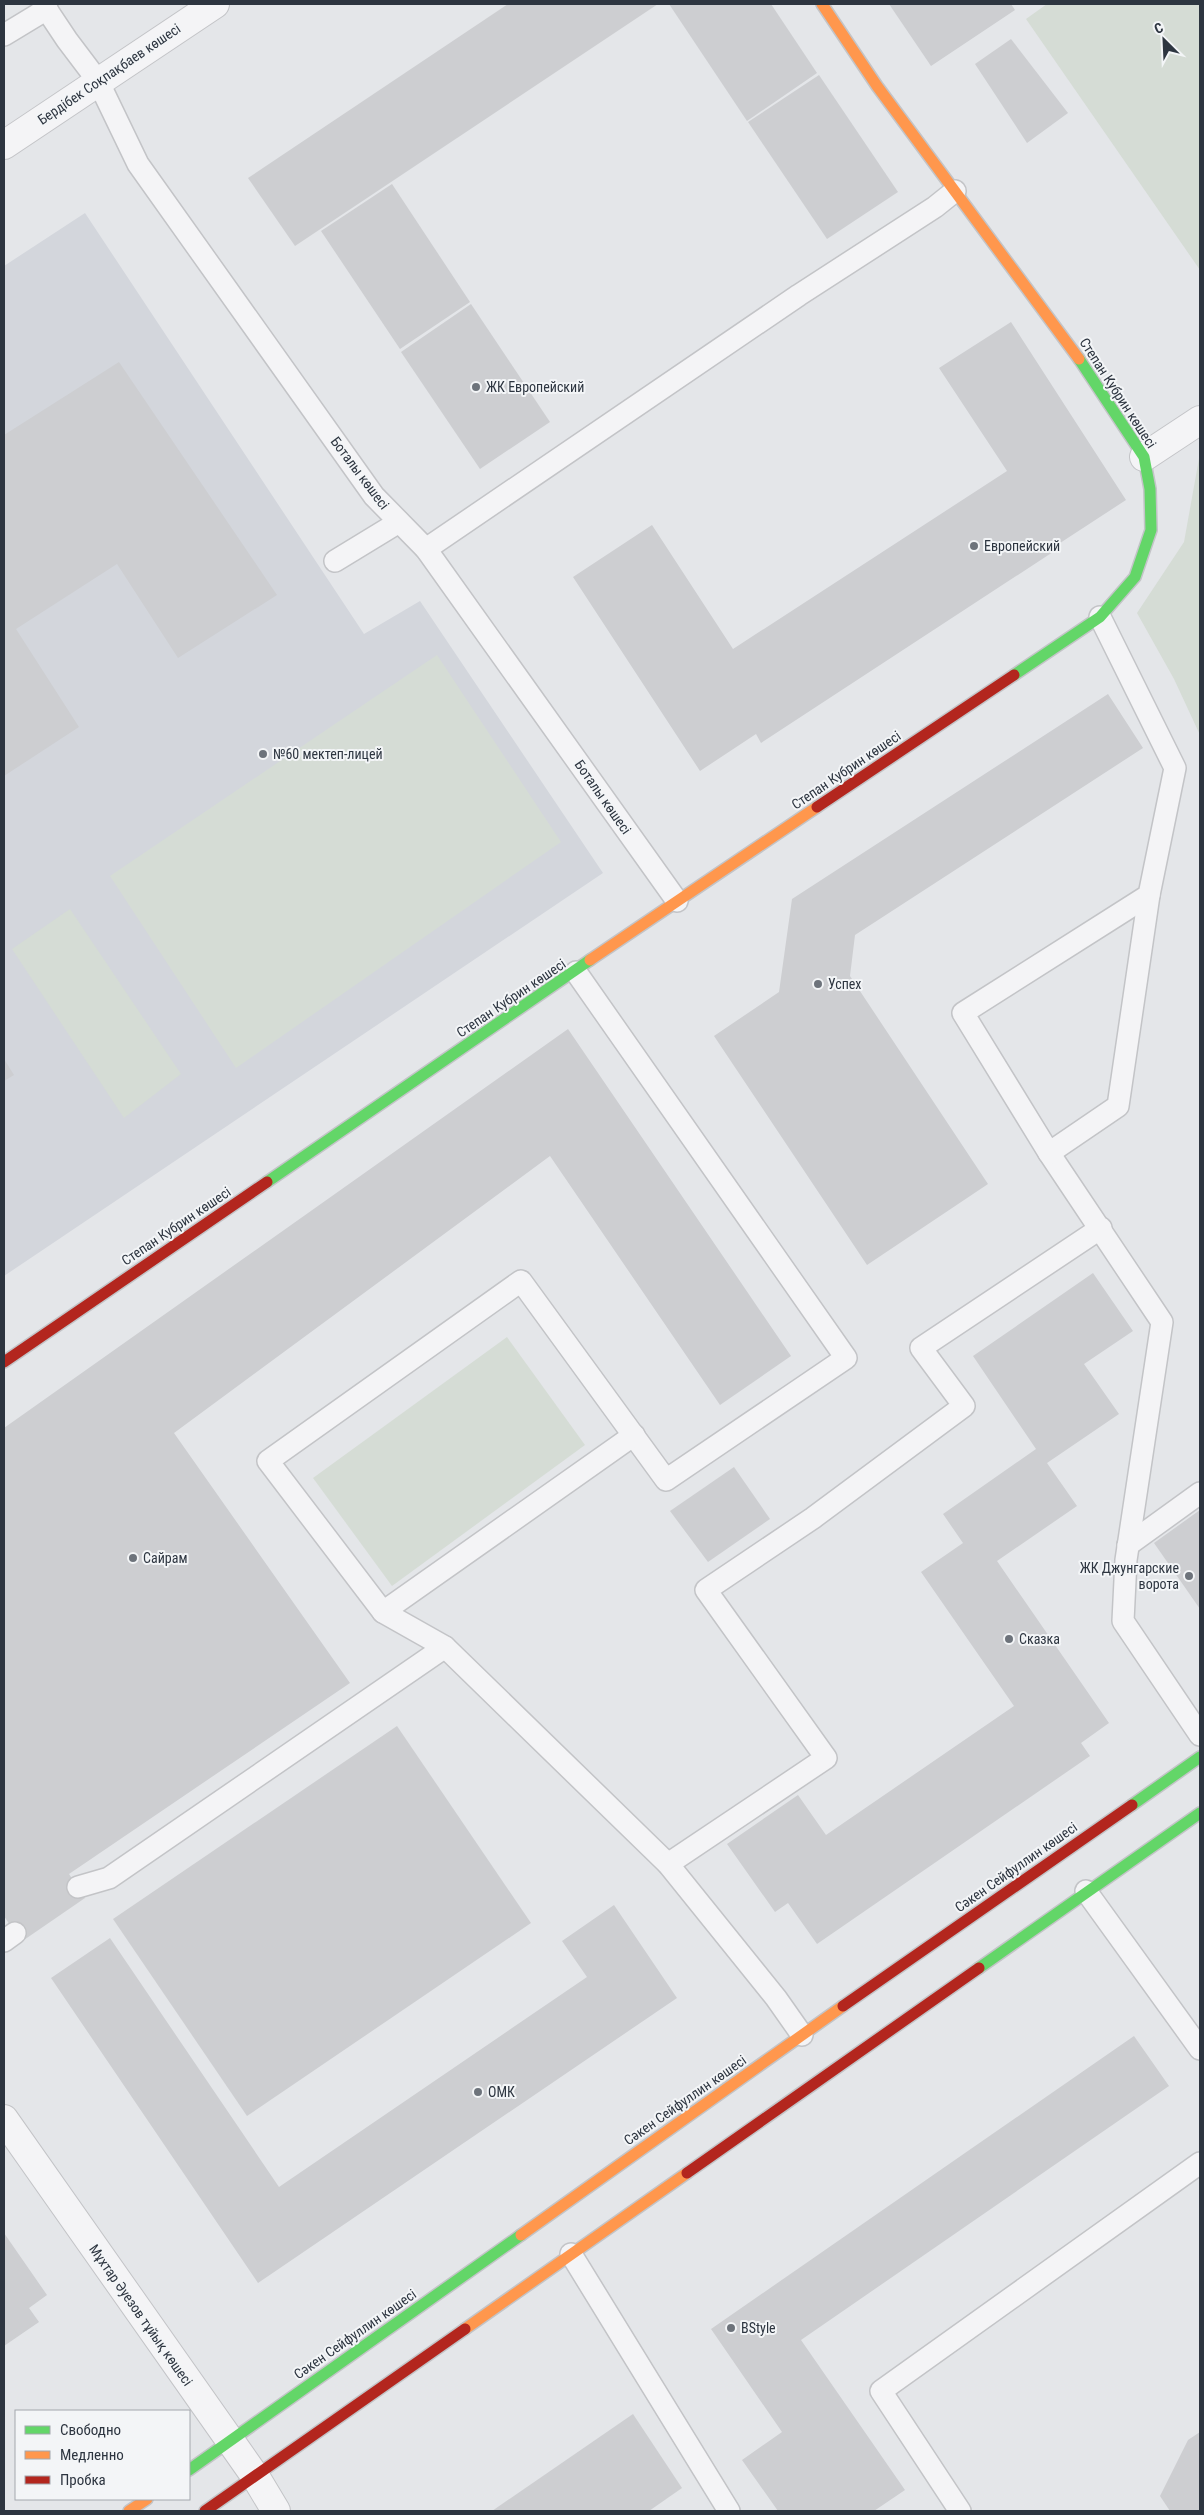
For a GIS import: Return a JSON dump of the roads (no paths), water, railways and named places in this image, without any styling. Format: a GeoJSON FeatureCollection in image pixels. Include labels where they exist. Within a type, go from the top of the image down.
{"type":"FeatureCollection","features":[{"type":"Feature","properties":{"kind":"main road","name":"Степан Кубрин көшесі"},"geometry":{"type":"LineString","coordinates":[[4,1362],[677,901],[1100,617],[1134,577],[1150,530],[1150,489],[1144,457],[1082,362],[877,86],[822,4]]}},
{"type":"Feature","properties":{"kind":"main road","name":"Сәкен Сейфуллин көшесі"},"geometry":{"type":"LineString","coordinates":[[190,2469],[802,2035],[1200,1757]]}},
{"type":"Feature","properties":{"kind":"main road"},"geometry":{"type":"LineString","coordinates":[[205,2511],[1086,1891],[1200,1813]]}},
{"type":"Feature","properties":{"kind":"main road"},"geometry":{"type":"LineString","coordinates":[[130,2511],[146,2500]]}},
{"type":"Feature","properties":{"kind":"street","name":"Бердібек Соқпақбаев көшесі"},"geometry":{"type":"LineString","coordinates":[[4,145],[216,4]]}},
{"type":"Feature","properties":{"kind":"street"},"geometry":{"type":"LineString","coordinates":[[1144,457],[1200,420]]}},
{"type":"Feature","properties":{"kind":"street","name":"Мұхтар Әуезов тұйық көшесі"},"geometry":{"type":"LineString","coordinates":[[4,2119],[255,2476],[276,2511]]}},
{"type":"Feature","properties":{"kind":"lane","name":"Боталы көшесі"},"geometry":{"type":"LineString","coordinates":[[45,7],[98,81],[138,164],[374,496],[426,550],[677,901]]}},
{"type":"Feature","properties":{"kind":"lane"},"geometry":{"type":"LineString","coordinates":[[4,35],[45,7]]}},
{"type":"Feature","properties":{"kind":"lane"},"geometry":{"type":"LineString","coordinates":[[426,550],[799,295],[935,208],[955,191]]}},
{"type":"Feature","properties":{"kind":"lane"},"geometry":{"type":"LineString","coordinates":[[335,561],[399,522]]}},
{"type":"Feature","properties":{"kind":"lane"},"geometry":{"type":"LineString","coordinates":[[1049,1153],[1118,1106],[1149,895],[1175,768],[1100,617]]}},
{"type":"Feature","properties":{"kind":"lane"},"geometry":{"type":"LineString","coordinates":[[1149,895],[963,1012],[1049,1153],[1101,1228],[1162,1322],[1126,1560],[1123,1621],[1200,1735]]}},
{"type":"Feature","properties":{"kind":"lane"},"geometry":{"type":"LineString","coordinates":[[576,972],[846,1358],[666,1480],[521,1281],[268,1461],[383,1612],[445,1647],[668,1864],[776,1998],[802,2035]]}},
{"type":"Feature","properties":{"kind":"lane"},"geometry":{"type":"LineString","coordinates":[[668,1864],[826,1758],[706,1590],[813,1518],[964,1406],[921,1348],[1101,1228]]}},
{"type":"Feature","properties":{"kind":"lane"},"geometry":{"type":"LineString","coordinates":[[383,1612],[634,1435]]}},
{"type":"Feature","properties":{"kind":"lane"},"geometry":{"type":"LineString","coordinates":[[1128,1545],[1200,1493]]}},
{"type":"Feature","properties":{"kind":"lane"},"geometry":{"type":"LineString","coordinates":[[78,1888],[109,1878],[445,1647]]}},
{"type":"Feature","properties":{"kind":"lane"},"geometry":{"type":"LineString","coordinates":[[1086,1891],[1200,2049]]}},
{"type":"Feature","properties":{"kind":"lane"},"geometry":{"type":"LineString","coordinates":[[960,2511],[881,2391],[1200,2163]]}},
{"type":"Feature","properties":{"kind":"lane"},"geometry":{"type":"LineString","coordinates":[[571,2254],[729,2511]]}},
{"type":"Feature","properties":{"kind":"place","name":"ЖК Европейский"},"geometry":{"type":"Point","coordinates":[476,387]}},
{"type":"Feature","properties":{"kind":"place","name":"Европейский"},"geometry":{"type":"Point","coordinates":[974,546]}},
{"type":"Feature","properties":{"kind":"place","name":"№60 мектеп-лицей"},"geometry":{"type":"Point","coordinates":[263,754]}},
{"type":"Feature","properties":{"kind":"place","name":"Успех"},"geometry":{"type":"Point","coordinates":[818,984]}},
{"type":"Feature","properties":{"kind":"place","name":"Сайрам"},"geometry":{"type":"Point","coordinates":[133,1558]}},
{"type":"Feature","properties":{"kind":"place","name":"ЖК Джунгарские ворота"},"geometry":{"type":"Point","coordinates":[1189,1576]}},
{"type":"Feature","properties":{"kind":"place","name":"Сказка"},"geometry":{"type":"Point","coordinates":[1009,1639]}},
{"type":"Feature","properties":{"kind":"place","name":"ОМК"},"geometry":{"type":"Point","coordinates":[478,2092]}},
{"type":"Feature","properties":{"kind":"place","name":"BStyle"},"geometry":{"type":"Point","coordinates":[731,2328]}}]}
